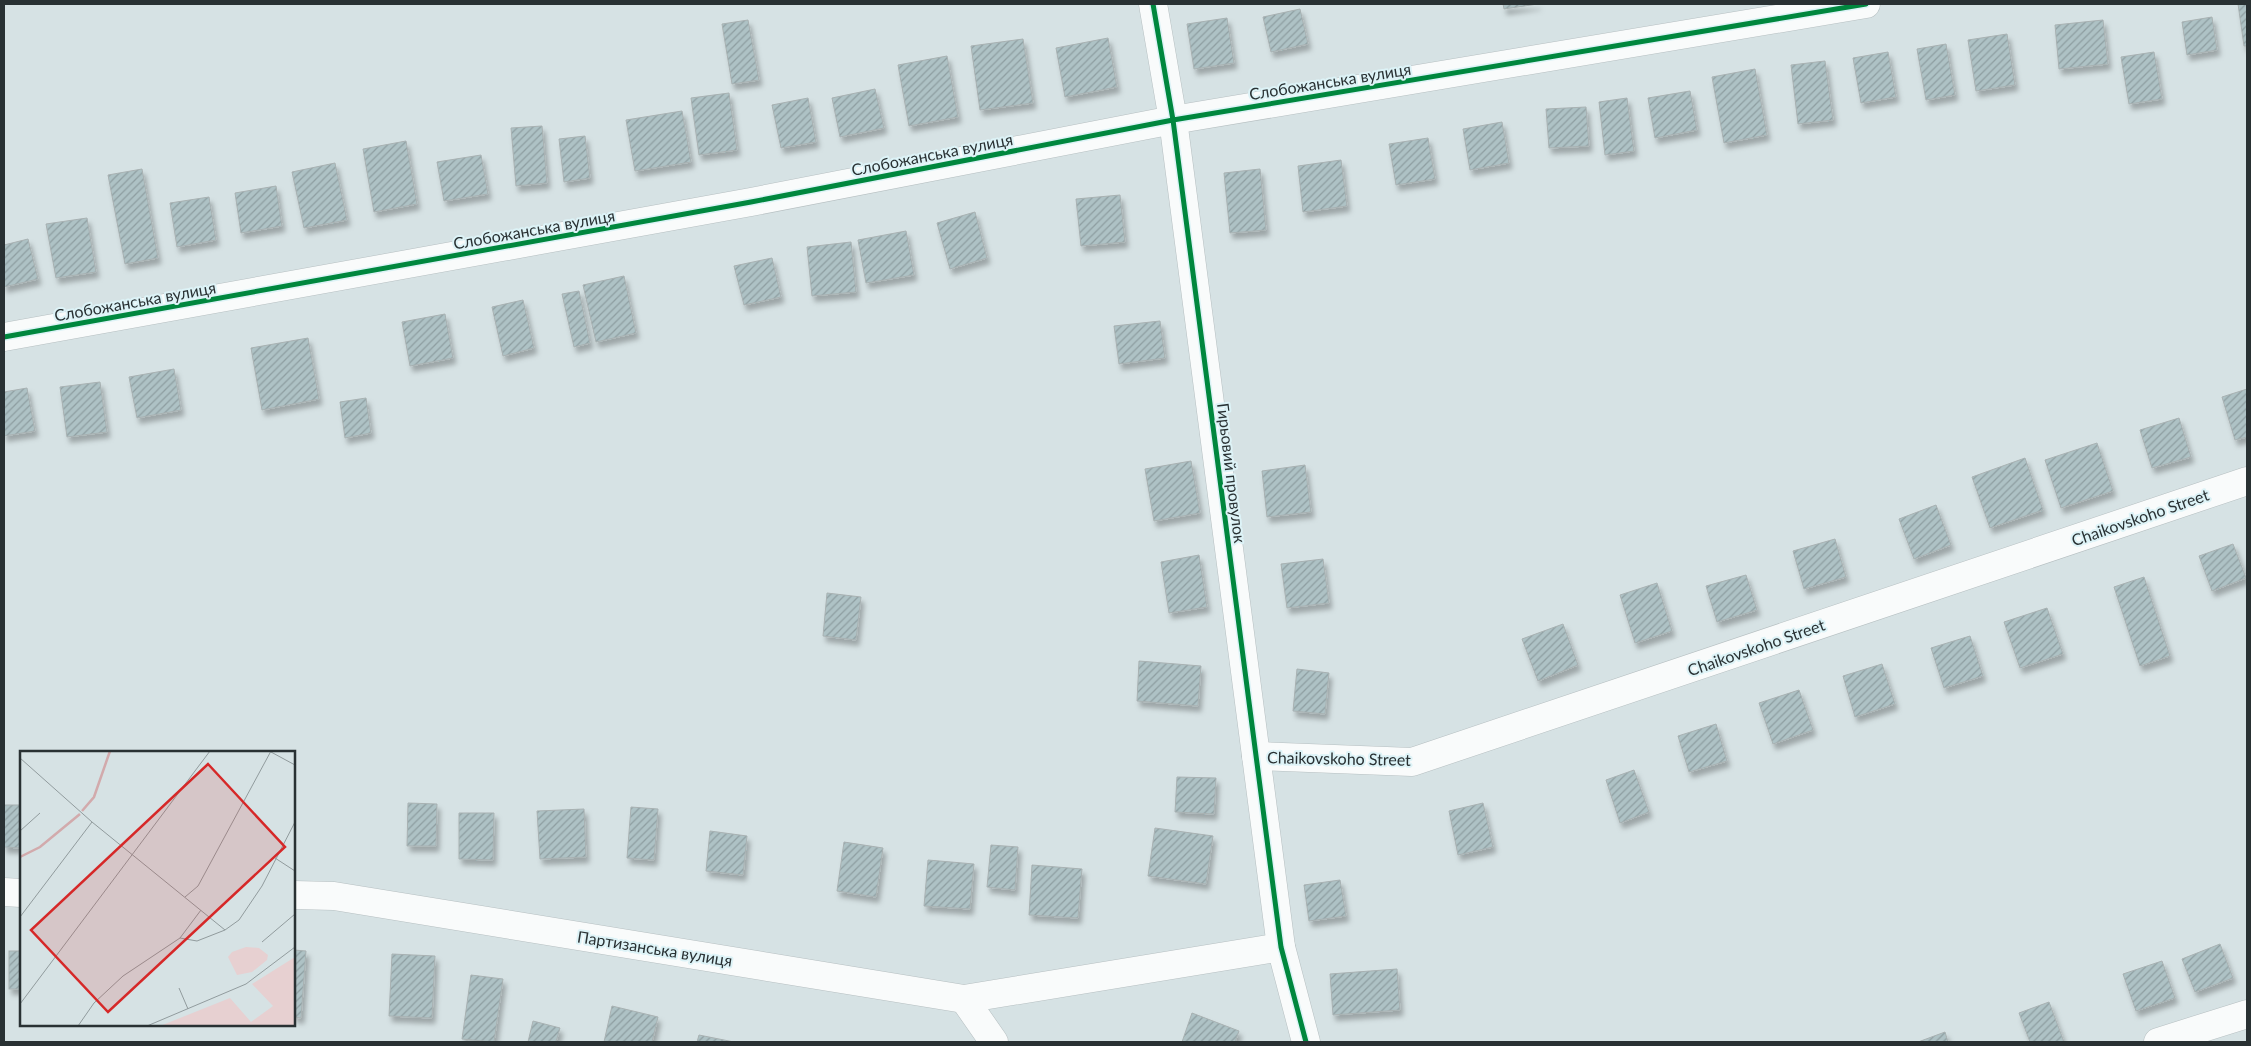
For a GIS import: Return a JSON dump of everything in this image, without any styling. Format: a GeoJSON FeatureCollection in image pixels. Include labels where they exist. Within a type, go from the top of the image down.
{"type":"FeatureCollection","features":[{"type":"Feature","properties":{"kind":"street","name":"Гирьовий провулок"},"geometry":{"type":"LineString","coordinates":[[1153,4],[1173,120],[1281,946],[1306,1042]]}},
{"type":"Feature","properties":{"kind":"street","name":"Слобожанська вулиця"},"geometry":{"type":"LineString","coordinates":[[4,337],[751,202],[1173,120],[1866,4]]}},
{"type":"Feature","properties":{"kind":"street","name":"Chaikovskoho Street"},"geometry":{"type":"LineString","coordinates":[[1256,756],[1412,762],[2247,481]]}},
{"type":"Feature","properties":{"kind":"street"},"geometry":{"type":"LineString","coordinates":[[4,892],[20,892]]}},
{"type":"Feature","properties":{"kind":"street","name":"Партизанська вулиця"},"geometry":{"type":"LineString","coordinates":[[295,895],[334,896],[964,999],[1281,946]]}},
{"type":"Feature","properties":{"kind":"street"},"geometry":{"type":"LineString","coordinates":[[964,999],[994,1042]]}},
{"type":"Feature","properties":{"kind":"street"},"geometry":{"type":"LineString","coordinates":[[2158,1042],[2247,1014]]}},
{"type":"Feature","properties":{"kind":"building"},"geometry":{"type":"Polygon","coordinates":[[[1503,4],[1538,4],[1504,9],[1503,4]]]}},
{"type":"Feature","properties":{"kind":"building"},"geometry":{"type":"Polygon","coordinates":[[[2238,4],[2247,4],[2247,46],[2244,46],[2238,4]]]}},
{"type":"Feature","properties":{"kind":"building"},"geometry":{"type":"Polygon","coordinates":[[[1300,9],[1308,44],[1271,52],[1263,17],[1300,9]]]}},
{"type":"Feature","properties":{"kind":"building"},"geometry":{"type":"Polygon","coordinates":[[[2212,17],[2217,50],[2187,55],[2182,22],[2212,17]]]}},
{"type":"Feature","properties":{"kind":"building"},"geometry":{"type":"Polygon","coordinates":[[[1227,18],[1234,63],[1194,69],[1187,24],[1227,18]]]}},
{"type":"Feature","properties":{"kind":"building"},"geometry":{"type":"Polygon","coordinates":[[[748,20],[759,80],[732,84],[722,24],[748,20]]]}},
{"type":"Feature","properties":{"kind":"building"},"geometry":{"type":"Polygon","coordinates":[[[2103,20],[2108,64],[2059,69],[2055,25],[2103,20]]]}},
{"type":"Feature","properties":{"kind":"building"},"geometry":{"type":"Polygon","coordinates":[[[2007,34],[2015,85],[1976,91],[1968,40],[2007,34]]]}},
{"type":"Feature","properties":{"kind":"building"},"geometry":{"type":"Polygon","coordinates":[[[1108,38],[1117,87],[1065,97],[1056,48],[1108,38]]]}},
{"type":"Feature","properties":{"kind":"building"},"geometry":{"type":"Polygon","coordinates":[[[1023,39],[1033,103],[980,110],[971,46],[1023,39]]]}},
{"type":"Feature","properties":{"kind":"building"},"geometry":{"type":"Polygon","coordinates":[[[1946,44],[1955,95],[1926,100],[1917,49],[1946,44]]]}},
{"type":"Feature","properties":{"kind":"building"},"geometry":{"type":"Polygon","coordinates":[[[1888,52],[1896,97],[1861,103],[1853,58],[1888,52]]]}},
{"type":"Feature","properties":{"kind":"building"},"geometry":{"type":"Polygon","coordinates":[[[2154,52],[2162,99],[2129,104],[2121,57],[2154,52]]]}},
{"type":"Feature","properties":{"kind":"building"},"geometry":{"type":"Polygon","coordinates":[[[947,56],[958,117],[909,126],[898,65],[947,56]]]}},
{"type":"Feature","properties":{"kind":"building"},"geometry":{"type":"Polygon","coordinates":[[[1825,61],[1833,120],[1798,124],[1791,65],[1825,61]]]}},
{"type":"Feature","properties":{"kind":"building"},"geometry":{"type":"Polygon","coordinates":[[[1755,69],[1767,135],[1724,143],[1712,77],[1755,69]]]}},
{"type":"Feature","properties":{"kind":"building"},"geometry":{"type":"Polygon","coordinates":[[[875,89],[884,128],[840,137],[832,98],[875,89]]]}},
{"type":"Feature","properties":{"kind":"building"},"geometry":{"type":"Polygon","coordinates":[[[1690,91],[1697,130],[1655,138],[1648,98],[1690,91]]]}},
{"type":"Feature","properties":{"kind":"building"},"geometry":{"type":"Polygon","coordinates":[[[729,93],[737,150],[699,155],[691,98],[729,93]]]}},
{"type":"Feature","properties":{"kind":"building"},"geometry":{"type":"Polygon","coordinates":[[[808,98],[816,142],[781,148],[772,105],[808,98]]]}},
{"type":"Feature","properties":{"kind":"building"},"geometry":{"type":"Polygon","coordinates":[[[1627,98],[1634,151],[1605,155],[1599,102],[1627,98]]]}},
{"type":"Feature","properties":{"kind":"building"},"geometry":{"type":"Polygon","coordinates":[[[1586,107],[1589,146],[1549,148],[1546,109],[1586,107]]]}},
{"type":"Feature","properties":{"kind":"building"},"geometry":{"type":"Polygon","coordinates":[[[682,111],[691,162],[635,171],[626,120],[682,111]]]}},
{"type":"Feature","properties":{"kind":"building"},"geometry":{"type":"Polygon","coordinates":[[[1502,122],[1509,163],[1470,170],[1463,129],[1502,122]]]}},
{"type":"Feature","properties":{"kind":"building"},"geometry":{"type":"Polygon","coordinates":[[[542,126],[547,183],[516,186],[511,128],[542,126]]]}},
{"type":"Feature","properties":{"kind":"building"},"geometry":{"type":"Polygon","coordinates":[[[585,136],[590,178],[564,182],[559,139],[585,136]]]}},
{"type":"Feature","properties":{"kind":"building"},"geometry":{"type":"Polygon","coordinates":[[[1428,138],[1435,179],[1396,185],[1389,144],[1428,138]]]}},
{"type":"Feature","properties":{"kind":"building"},"geometry":{"type":"Polygon","coordinates":[[[406,141],[417,204],[374,212],[363,149],[406,141]]]}},
{"type":"Feature","properties":{"kind":"building"},"geometry":{"type":"Polygon","coordinates":[[[481,155],[488,194],[444,201],[437,162],[481,155]]]}},
{"type":"Feature","properties":{"kind":"building"},"geometry":{"type":"Polygon","coordinates":[[[1341,160],[1347,206],[1303,212],[1298,166],[1341,160]]]}},
{"type":"Feature","properties":{"kind":"building"},"geometry":{"type":"Polygon","coordinates":[[[335,163],[347,220],[304,228],[292,172],[335,163]]]}},
{"type":"Feature","properties":{"kind":"building"},"geometry":{"type":"Polygon","coordinates":[[[142,169],[158,258],[125,264],[108,175],[142,169]]]}},
{"type":"Feature","properties":{"kind":"building"},"geometry":{"type":"Polygon","coordinates":[[[1260,169],[1266,230],[1230,233],[1224,173],[1260,169]]]}},
{"type":"Feature","properties":{"kind":"building"},"geometry":{"type":"Polygon","coordinates":[[[276,186],[282,226],[241,233],[235,193],[276,186]]]}},
{"type":"Feature","properties":{"kind":"building"},"geometry":{"type":"Polygon","coordinates":[[[1120,195],[1125,242],[1081,246],[1076,199],[1120,195]]]}},
{"type":"Feature","properties":{"kind":"building"},"geometry":{"type":"Polygon","coordinates":[[[209,197],[216,240],[177,247],[170,203],[209,197]]]}},
{"type":"Feature","properties":{"kind":"building"},"geometry":{"type":"Polygon","coordinates":[[[975,212],[987,258],[950,269],[937,223],[975,212]]]}},
{"type":"Feature","properties":{"kind":"building"},"geometry":{"type":"Polygon","coordinates":[[[87,218],[96,272],[56,278],[46,224],[87,218]]]}},
{"type":"Feature","properties":{"kind":"building"},"geometry":{"type":"Polygon","coordinates":[[[906,231],[914,275],[866,283],[858,240],[906,231]]]}},
{"type":"Feature","properties":{"kind":"building"},"geometry":{"type":"Polygon","coordinates":[[[28,239],[38,279],[4,287],[4,245],[28,239]]]}},
{"type":"Feature","properties":{"kind":"building"},"geometry":{"type":"Polygon","coordinates":[[[851,242],[856,292],[812,296],[807,247],[851,242]]]}},
{"type":"Feature","properties":{"kind":"building"},"geometry":{"type":"Polygon","coordinates":[[[772,258],[781,297],[744,305],[734,266],[772,258]]]}},
{"type":"Feature","properties":{"kind":"building"},"geometry":{"type":"Polygon","coordinates":[[[624,276],[636,333],[596,342],[583,285],[624,276]]]}},
{"type":"Feature","properties":{"kind":"building"},"geometry":{"type":"Polygon","coordinates":[[[579,291],[590,343],[574,347],[562,294],[579,291]]]}},
{"type":"Feature","properties":{"kind":"building"},"geometry":{"type":"Polygon","coordinates":[[[523,300],[534,348],[503,356],[492,307],[523,300]]]}},
{"type":"Feature","properties":{"kind":"building"},"geometry":{"type":"Polygon","coordinates":[[[445,314],[453,358],[410,366],[402,322],[445,314]]]}},
{"type":"Feature","properties":{"kind":"building"},"geometry":{"type":"Polygon","coordinates":[[[1160,321],[1165,358],[1119,364],[1114,326],[1160,321]]]}},
{"type":"Feature","properties":{"kind":"building"},"geometry":{"type":"Polygon","coordinates":[[[308,338],[319,399],[262,410],[251,348],[308,338]]]}},
{"type":"Feature","properties":{"kind":"building"},"geometry":{"type":"Polygon","coordinates":[[[174,369],[181,410],[137,418],[129,377],[174,369]]]}},
{"type":"Feature","properties":{"kind":"building"},"geometry":{"type":"Polygon","coordinates":[[[100,382],[107,432],[67,437],[60,387],[100,382]]]}},
{"type":"Feature","properties":{"kind":"building"},"geometry":{"type":"Polygon","coordinates":[[[27,388],[35,431],[4,436],[4,392],[27,388]]]}},
{"type":"Feature","properties":{"kind":"building"},"geometry":{"type":"Polygon","coordinates":[[[2247,389],[2247,437],[2235,440],[2222,397],[2247,389]]]}},
{"type":"Feature","properties":{"kind":"building"},"geometry":{"type":"Polygon","coordinates":[[[366,398],[371,433],[345,438],[340,402],[366,398]]]}},
{"type":"Feature","properties":{"kind":"building"},"geometry":{"type":"Polygon","coordinates":[[[2179,418],[2191,457],[2152,468],[2140,430],[2179,418]]]}},
{"type":"Feature","properties":{"kind":"building"},"geometry":{"type":"Polygon","coordinates":[[[2097,443],[2113,491],[2061,508],[2045,460],[2097,443]]]}},
{"type":"Feature","properties":{"kind":"building"},"geometry":{"type":"Polygon","coordinates":[[[2025,458],[2043,510],[1990,528],[1972,477],[2025,458]]]}},
{"type":"Feature","properties":{"kind":"building"},"geometry":{"type":"Polygon","coordinates":[[[1191,461],[1200,513],[1154,521],[1145,469],[1191,461]]]}},
{"type":"Feature","properties":{"kind":"building"},"geometry":{"type":"Polygon","coordinates":[[[1305,465],[1311,512],[1267,517],[1262,471],[1305,465]]]}},
{"type":"Feature","properties":{"kind":"building"},"geometry":{"type":"Polygon","coordinates":[[[1936,505],[1951,545],[1914,559],[1899,519],[1936,505]]]}},
{"type":"Feature","properties":{"kind":"building"},"geometry":{"type":"Polygon","coordinates":[[[1835,539],[1846,577],[1804,589],[1793,551],[1835,539]]]}},
{"type":"Feature","properties":{"kind":"building"},"geometry":{"type":"Polygon","coordinates":[[[2233,544],[2246,578],[2212,591],[2199,556],[2233,544]]]}},
{"type":"Feature","properties":{"kind":"building"},"geometry":{"type":"Polygon","coordinates":[[[1199,555],[1207,607],[1169,613],[1161,562],[1199,555]]]}},
{"type":"Feature","properties":{"kind":"building"},"geometry":{"type":"Polygon","coordinates":[[[1323,559],[1329,603],[1287,608],[1281,564],[1323,559]]]}},
{"type":"Feature","properties":{"kind":"building"},"geometry":{"type":"Polygon","coordinates":[[[1746,575],[1757,610],[1717,622],[1706,586],[1746,575]]]}},
{"type":"Feature","properties":{"kind":"building"},"geometry":{"type":"Polygon","coordinates":[[[2144,577],[2170,656],[2140,666],[2114,587],[2144,577]]]}},
{"type":"Feature","properties":{"kind":"building"},"geometry":{"type":"Polygon","coordinates":[[[1657,583],[1672,631],[1635,643],[1620,595],[1657,583]]]}},
{"type":"Feature","properties":{"kind":"building"},"geometry":{"type":"Polygon","coordinates":[[[827,593],[861,597],[856,640],[823,636],[827,593]]]}},
{"type":"Feature","properties":{"kind":"building"},"geometry":{"type":"Polygon","coordinates":[[[2047,608],[2063,654],[2020,668],[2004,622],[2047,608]]]}},
{"type":"Feature","properties":{"kind":"building"},"geometry":{"type":"Polygon","coordinates":[[[1563,624],[1578,665],[1538,681],[1522,639],[1563,624]]]}},
{"type":"Feature","properties":{"kind":"building"},"geometry":{"type":"Polygon","coordinates":[[[1970,636],[1983,676],[1944,688],[1931,648],[1970,636]]]}},
{"type":"Feature","properties":{"kind":"building"},"geometry":{"type":"Polygon","coordinates":[[[1139,661],[1201,666],[1198,706],[1137,701],[1139,661]]]}},
{"type":"Feature","properties":{"kind":"building"},"geometry":{"type":"Polygon","coordinates":[[[1882,664],[1895,704],[1855,717],[1843,676],[1882,664]]]}},
{"type":"Feature","properties":{"kind":"building"},"geometry":{"type":"Polygon","coordinates":[[[1297,669],[1329,673],[1325,714],[1293,711],[1297,669]]]}},
{"type":"Feature","properties":{"kind":"building"},"geometry":{"type":"Polygon","coordinates":[[[1799,690],[1813,730],[1773,744],[1759,703],[1799,690]]]}},
{"type":"Feature","properties":{"kind":"building"},"geometry":{"type":"Polygon","coordinates":[[[1716,724],[1727,761],[1689,772],[1678,736],[1716,724]]]}},
{"type":"Feature","properties":{"kind":"building"},"geometry":{"type":"Polygon","coordinates":[[[1634,770],[1649,812],[1620,823],[1606,780],[1634,770]]]}},
{"type":"Feature","properties":{"kind":"building"},"geometry":{"type":"Polygon","coordinates":[[[1177,777],[1216,778],[1214,814],[1175,812],[1177,777]]]}},
{"type":"Feature","properties":{"kind":"building"},"geometry":{"type":"Polygon","coordinates":[[[408,803],[437,804],[436,846],[407,846],[408,803]]]}},
{"type":"Feature","properties":{"kind":"building"},"geometry":{"type":"Polygon","coordinates":[[[1483,803],[1493,847],[1458,855],[1449,811],[1483,803]]]}},
{"type":"Feature","properties":{"kind":"building"},"geometry":{"type":"Polygon","coordinates":[[[4,805],[20,805],[20,848],[4,847],[4,805]]]}},
{"type":"Feature","properties":{"kind":"building"},"geometry":{"type":"Polygon","coordinates":[[[631,807],[658,809],[654,860],[627,858],[631,807]]]}},
{"type":"Feature","properties":{"kind":"building"},"geometry":{"type":"Polygon","coordinates":[[[584,809],[586,857],[540,859],[537,811],[584,809]]]}},
{"type":"Feature","properties":{"kind":"building"},"geometry":{"type":"Polygon","coordinates":[[[459,813],[494,813],[493,860],[459,859],[459,813]]]}},
{"type":"Feature","properties":{"kind":"building"},"geometry":{"type":"Polygon","coordinates":[[[1155,828],[1213,836],[1206,884],[1148,876],[1155,828]]]}},
{"type":"Feature","properties":{"kind":"building"},"geometry":{"type":"Polygon","coordinates":[[[710,831],[747,836],[743,875],[706,871],[710,831]]]}},
{"type":"Feature","properties":{"kind":"building"},"geometry":{"type":"Polygon","coordinates":[[[844,842],[883,848],[876,897],[837,891],[844,842]]]}},
{"type":"Feature","properties":{"kind":"building"},"geometry":{"type":"Polygon","coordinates":[[[991,845],[1018,847],[1015,890],[987,887],[991,845]]]}},
{"type":"Feature","properties":{"kind":"building"},"geometry":{"type":"Polygon","coordinates":[[[928,860],[974,864],[970,909],[924,906],[928,860]]]}},
{"type":"Feature","properties":{"kind":"building"},"geometry":{"type":"Polygon","coordinates":[[[1032,865],[1082,869],[1078,918],[1029,915],[1032,865]]]}},
{"type":"Feature","properties":{"kind":"building"},"geometry":{"type":"Polygon","coordinates":[[[1340,880],[1346,916],[1309,921],[1304,885],[1340,880]]]}},
{"type":"Feature","properties":{"kind":"building"},"geometry":{"type":"Polygon","coordinates":[[[2220,944],[2233,978],[2195,992],[2182,959],[2220,944]]]}},
{"type":"Feature","properties":{"kind":"building"},"geometry":{"type":"Polygon","coordinates":[[[295,950],[306,951],[301,1018],[295,1017],[295,950]]]}},
{"type":"Feature","properties":{"kind":"building"},"geometry":{"type":"Polygon","coordinates":[[[9,951],[20,951],[20,989],[9,989],[9,951]]]}},
{"type":"Feature","properties":{"kind":"building"},"geometry":{"type":"Polygon","coordinates":[[[392,954],[435,956],[432,1018],[389,1016],[392,954]]]}},
{"type":"Feature","properties":{"kind":"building"},"geometry":{"type":"Polygon","coordinates":[[[2162,961],[2175,998],[2136,1011],[2123,974],[2162,961]]]}},
{"type":"Feature","properties":{"kind":"building"},"geometry":{"type":"Polygon","coordinates":[[[1397,969],[1400,1010],[1333,1015],[1330,974],[1397,969]]]}},
{"type":"Feature","properties":{"kind":"building"},"geometry":{"type":"Polygon","coordinates":[[[471,975],[503,979],[494,1042],[462,1039],[471,975]]]}},
{"type":"Feature","properties":{"kind":"building"},"geometry":{"type":"Polygon","coordinates":[[[2049,1002],[2064,1042],[2030,1042],[2019,1013],[2049,1002]]]}},
{"type":"Feature","properties":{"kind":"building"},"geometry":{"type":"Polygon","coordinates":[[[612,1006],[658,1017],[652,1042],[604,1042],[612,1006]]]}},
{"type":"Feature","properties":{"kind":"building"},"geometry":{"type":"Polygon","coordinates":[[[1192,1013],[1239,1031],[1235,1042],[1182,1042],[1192,1013]]]}},
{"type":"Feature","properties":{"kind":"building"},"geometry":{"type":"Polygon","coordinates":[[[533,1021],[560,1028],[556,1042],[528,1042],[533,1021]]]}},
{"type":"Feature","properties":{"kind":"building"},"geometry":{"type":"Polygon","coordinates":[[[1945,1032],[1948,1042],[1918,1042],[1945,1032]]]}},
{"type":"Feature","properties":{"kind":"building"},"geometry":{"type":"Polygon","coordinates":[[[699,1035],[734,1042],[697,1042],[699,1035]]]}},
{"type":"Feature","properties":{"kind":"cycle path"},"geometry":{"type":"LineString","coordinates":[[1153,4],[1173,120],[1281,947],[1306,1042]]}},
{"type":"Feature","properties":{"kind":"cycle path"},"geometry":{"type":"LineString","coordinates":[[4,337],[751,202],[1173,120],[1866,4]]}}]}
